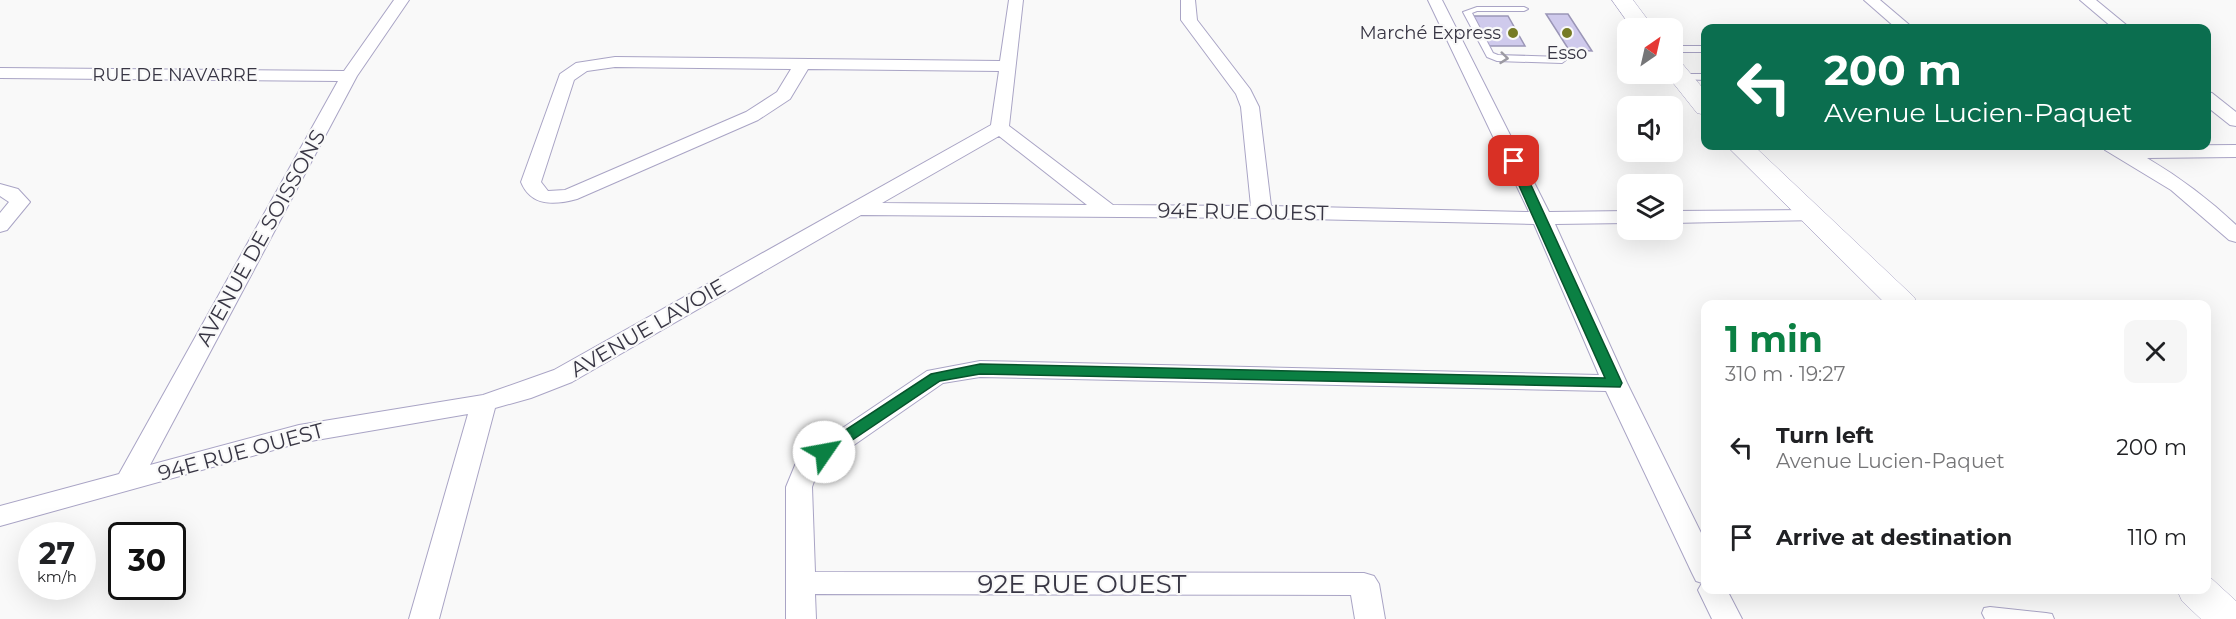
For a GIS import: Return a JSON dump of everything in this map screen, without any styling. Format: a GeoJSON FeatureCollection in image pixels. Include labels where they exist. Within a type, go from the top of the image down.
{"type":"FeatureCollection","features":[{"type":"Feature","properties":{"kind":"main road"},"geometry":{"type":"LineString","coordinates":[[1622,0],[1636,18]]}},
{"type":"Feature","properties":{"kind":"main road"},"geometry":{"type":"LineString","coordinates":[[1683,79],[1701,102]]}},
{"type":"Feature","properties":{"kind":"main road"},"geometry":{"type":"LineString","coordinates":[[1744,150],[1899,300]]}},
{"type":"Feature","properties":{"kind":"main road"},"geometry":{"type":"LineString","coordinates":[[2201,594],[2228,619]]}},
{"type":"Feature","properties":{"kind":"street","name":"AVENUE DE SOISSONS"},"geometry":{"type":"LineString","coordinates":[[128,482],[349,76],[402,0]]}},
{"type":"Feature","properties":{"kind":"street"},"geometry":{"type":"LineString","coordinates":[[1017,0],[1000,128],[1108,211]]}},
{"type":"Feature","properties":{"kind":"street"},"geometry":{"type":"LineString","coordinates":[[1188,0],[1189,20],[1244,93],[1250,107],[1262,212]]}},
{"type":"Feature","properties":{"kind":"street"},"geometry":{"type":"LineString","coordinates":[[1435,0],[1542,218],[1615,383],[1701,563]]}},
{"type":"Feature","properties":{"kind":"street"},"geometry":{"type":"LineString","coordinates":[[1870,0],[1900,24]]}},
{"type":"Feature","properties":{"kind":"street"},"geometry":{"type":"LineString","coordinates":[[2087,0],[2117,24]]}},
{"type":"Feature","properties":{"kind":"street"},"geometry":{"type":"LineString","coordinates":[[802,65],[784,95],[752,116],[570,195],[551,199],[539,196],[533,190],[531,182],[566,78],[582,67],[615,62],[1008,66]]}},
{"type":"Feature","properties":{"kind":"street","name":"RUE DE NAVARRE"},"geometry":{"type":"LineString","coordinates":[[0,73],[349,76]]}},
{"type":"Feature","properties":{"kind":"street"},"geometry":{"type":"LineString","coordinates":[[2211,101],[2236,121]]}},
{"type":"Feature","properties":{"kind":"street","name":"AVENUE LAVOIE"},"geometry":{"type":"LineString","coordinates":[[484,403],[522,392],[563,376],[1000,128]]}},
{"type":"Feature","properties":{"kind":"street"},"geometry":{"type":"LineString","coordinates":[[2121,150],[2167,176],[2207,207],[2236,236]]}},
{"type":"Feature","properties":{"kind":"street"},"geometry":{"type":"LineString","coordinates":[[2178,150],[2236,151]]}},
{"type":"Feature","properties":{"kind":"street"},"geometry":{"type":"LineString","coordinates":[[0,190],[11,193],[20,201],[0,226]]}},
{"type":"Feature","properties":{"kind":"street","name":"94E RUE OUEST"},"geometry":{"type":"LineString","coordinates":[[858,209],[1617,218]]}},
{"type":"Feature","properties":{"kind":"street"},"geometry":{"type":"LineString","coordinates":[[1683,217],[1812,216]]}},
{"type":"Feature","properties":{"kind":"street"},"geometry":{"type":"LineString","coordinates":[[801,619],[799,487],[807,465],[936,377],[980,369],[1615,383]]}},
{"type":"Feature","properties":{"kind":"street"},"geometry":{"type":"LineString","coordinates":[[424,619],[484,403]]}},
{"type":"Feature","properties":{"kind":"street","name":"94E RUE OUEST"},"geometry":{"type":"LineString","coordinates":[[0,516],[299,434],[484,403]]}},
{"type":"Feature","properties":{"kind":"street","name":"92E RUE OUEST"},"geometry":{"type":"LineString","coordinates":[[801,583],[1364,584],[1370,619]]}},
{"type":"Feature","properties":{"kind":"street"},"geometry":{"type":"LineString","coordinates":[[1715,594],[1727,619]]}},
{"type":"Feature","properties":{"kind":"lane"},"geometry":{"type":"LineString","coordinates":[[1524,9],[1477,9],[1467,12],[1490,55],[1497,58],[1562,60]]}},
{"type":"Feature","properties":{"kind":"lane"},"geometry":{"type":"LineString","coordinates":[[1683,49],[1701,49]]}},
{"type":"Feature","properties":{"kind":"lane"},"geometry":{"type":"LineString","coordinates":[[1683,73],[1701,76]]}},
{"type":"Feature","properties":{"kind":"lane"},"geometry":{"type":"LineString","coordinates":[[1993,619],[1990,614],[2046,619]]}},
{"type":"Feature","properties":{"kind":"building"},"geometry":{"type":"Polygon","coordinates":[[[1546,14],[1568,14],[1592,51],[1569,50],[1546,14]]]}},
{"type":"Feature","properties":{"kind":"building"},"geometry":{"type":"Polygon","coordinates":[[[1473,16],[1508,16],[1525,46],[1489,46],[1473,16]]]}},
{"type":"Feature","properties":{"kind":"place","name":"Marché Express"},"geometry":{"type":"Point","coordinates":[1513,33]}},
{"type":"Feature","properties":{"kind":"place","name":"Esso"},"geometry":{"type":"Point","coordinates":[1567,33]}},
{"type":"Feature","properties":{"kind":"route"},"geometry":{"type":"LineString","coordinates":[[824,452],[936,377],[980,369],[1615,383],[1542,218],[1514,161]]}}]}
